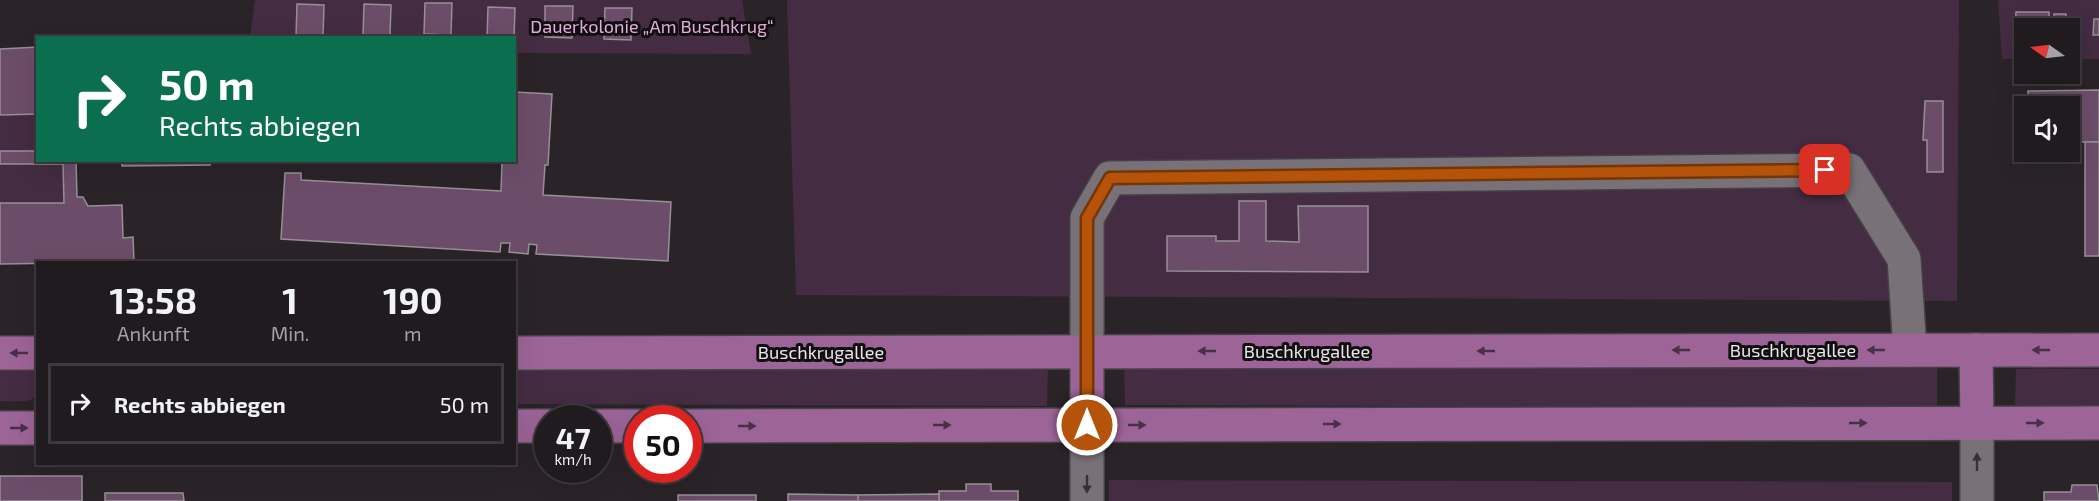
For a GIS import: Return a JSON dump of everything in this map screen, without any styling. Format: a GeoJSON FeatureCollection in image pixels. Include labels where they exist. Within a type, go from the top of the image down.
{"type":"FeatureCollection","features":[{"type":"Feature","properties":{"kind":"main road"},"geometry":{"type":"LineString","coordinates":[[1976,350],[1977,423]]}},
{"type":"Feature","properties":{"kind":"main road","name":"Buschkrugallee"},"geometry":{"type":"LineString","coordinates":[[516,353],[2099,350]]}},
{"type":"Feature","properties":{"kind":"main road"},"geometry":{"type":"LineString","coordinates":[[1087,351],[1087,425]]}},
{"type":"Feature","properties":{"kind":"main road"},"geometry":{"type":"LineString","coordinates":[[0,353],[36,353]]}},
{"type":"Feature","properties":{"kind":"main road"},"geometry":{"type":"LineString","coordinates":[[702,426],[2099,423]]}},
{"type":"Feature","properties":{"kind":"main road"},"geometry":{"type":"LineString","coordinates":[[516,426],[534,426]]}},
{"type":"Feature","properties":{"kind":"main road"},"geometry":{"type":"LineString","coordinates":[[0,428],[36,428]]}},
{"type":"Feature","properties":{"kind":"street"},"geometry":{"type":"LineString","coordinates":[[1087,351],[1087,218],[1110,178],[1837,170],[1849,170],[1904,259],[1910,350]]}},
{"type":"Feature","properties":{"kind":"street"},"geometry":{"type":"LineString","coordinates":[[1977,423],[1977,501]]}},
{"type":"Feature","properties":{"kind":"street"},"geometry":{"type":"LineString","coordinates":[[1087,425],[1087,501]]}},
{"type":"Feature","properties":{"kind":"green space","name":"Dauerkolonie „Am Buschkrug“"},"geometry":{"type":"Polygon","coordinates":[[[255,0],[742,0],[751,54],[516,53],[516,36],[250,36],[255,0]]]}},
{"type":"Feature","properties":{"kind":"green space"},"geometry":{"type":"Polygon","coordinates":[[[787,0],[1959,0],[1957,301],[796,295],[787,0]]]}},
{"type":"Feature","properties":{"kind":"green space"},"geometry":{"type":"Polygon","coordinates":[[[1998,0],[2099,0],[2099,59],[2080,59],[2080,18],[2014,18],[2014,59],[2002,59],[1998,0]]]}},
{"type":"Feature","properties":{"kind":"green space"},"geometry":{"type":"Polygon","coordinates":[[[36,114],[36,151],[0,151],[0,115],[36,114]]]}},
{"type":"Feature","properties":{"kind":"green space"},"geometry":{"type":"Polygon","coordinates":[[[0,164],[63,164],[64,203],[0,203],[0,164]]]}},
{"type":"Feature","properties":{"kind":"green space"},"geometry":{"type":"Polygon","coordinates":[[[516,364],[1048,366],[1047,406],[516,404],[516,364]]]}},
{"type":"Feature","properties":{"kind":"green space"},"geometry":{"type":"Polygon","coordinates":[[[1124,365],[1937,368],[1937,408],[1125,405],[1124,365]]]}},
{"type":"Feature","properties":{"kind":"green space"},"geometry":{"type":"Polygon","coordinates":[[[0,366],[36,368],[36,397],[25,401],[0,401],[0,366]]]}},
{"type":"Feature","properties":{"kind":"green space"},"geometry":{"type":"Polygon","coordinates":[[[2016,369],[2099,369],[2099,407],[2015,407],[2016,369]]]}},
{"type":"Feature","properties":{"kind":"green space"},"geometry":{"type":"Polygon","coordinates":[[[1109,480],[1952,482],[1952,501],[1109,501],[1109,480]]]}},
{"type":"Feature","properties":{"kind":"building"},"geometry":{"type":"Polygon","coordinates":[[[425,3],[452,3],[451,35],[424,34],[425,3]]]}},
{"type":"Feature","properties":{"kind":"building"},"geometry":{"type":"Polygon","coordinates":[[[297,4],[324,5],[323,36],[296,36],[297,4]]]}},
{"type":"Feature","properties":{"kind":"building"},"geometry":{"type":"Polygon","coordinates":[[[364,4],[391,5],[390,36],[363,36],[364,4]]]}},
{"type":"Feature","properties":{"kind":"building"},"geometry":{"type":"Polygon","coordinates":[[[545,6],[573,6],[572,38],[545,37],[545,6]]]}},
{"type":"Feature","properties":{"kind":"building"},"geometry":{"type":"Polygon","coordinates":[[[488,7],[515,8],[514,36],[487,36],[488,7]]]}},
{"type":"Feature","properties":{"kind":"building"},"geometry":{"type":"Polygon","coordinates":[[[605,8],[632,8],[631,40],[604,39],[605,8]]]}},
{"type":"Feature","properties":{"kind":"building"},"geometry":{"type":"Polygon","coordinates":[[[2016,12],[2049,12],[2049,18],[2016,18],[2016,12]]]}},
{"type":"Feature","properties":{"kind":"building"},"geometry":{"type":"Polygon","coordinates":[[[2054,14],[2066,14],[2066,18],[2054,18],[2054,14]]]}},
{"type":"Feature","properties":{"kind":"building"},"geometry":{"type":"Polygon","coordinates":[[[2094,19],[2099,19],[2099,35],[2093,35],[2094,19]]]}},
{"type":"Feature","properties":{"kind":"building"},"geometry":{"type":"Polygon","coordinates":[[[36,47],[36,114],[0,115],[0,49],[36,47]]]}},
{"type":"Feature","properties":{"kind":"building"},"geometry":{"type":"Polygon","coordinates":[[[2099,90],[2099,142],[2080,142],[2080,96],[2028,96],[2028,91],[2099,90]]]}},
{"type":"Feature","properties":{"kind":"building"},"geometry":{"type":"Polygon","coordinates":[[[516,92],[552,94],[548,165],[545,165],[543,195],[671,202],[668,261],[536,254],[537,245],[529,244],[528,254],[509,252],[510,243],[501,243],[500,252],[281,239],[285,173],[301,173],[301,180],[501,191],[502,163],[516,162],[516,92]]]}},
{"type":"Feature","properties":{"kind":"building"},"geometry":{"type":"Polygon","coordinates":[[[1925,101],[1943,101],[1943,172],[1927,172],[1927,140],[1923,140],[1925,101]]]}},
{"type":"Feature","properties":{"kind":"building"},"geometry":{"type":"Polygon","coordinates":[[[2085,142],[2099,142],[2099,256],[2085,256],[2085,142]]]}},
{"type":"Feature","properties":{"kind":"building"},"geometry":{"type":"Polygon","coordinates":[[[0,151],[36,151],[36,162],[76,162],[77,197],[83,197],[88,206],[122,205],[123,238],[133,237],[134,261],[36,261],[36,263],[0,264],[0,203],[64,203],[63,164],[0,164],[0,151]]]}},
{"type":"Feature","properties":{"kind":"building"},"geometry":{"type":"Polygon","coordinates":[[[122,162],[210,162],[210,165],[122,166],[122,162]]]}},
{"type":"Feature","properties":{"kind":"building"},"geometry":{"type":"Polygon","coordinates":[[[1239,201],[1266,201],[1266,241],[1299,242],[1298,206],[1368,206],[1368,272],[1167,271],[1167,236],[1216,236],[1216,241],[1239,241],[1239,201]]]}},
{"type":"Feature","properties":{"kind":"building"},"geometry":{"type":"Polygon","coordinates":[[[0,476],[82,476],[82,501],[0,501],[0,476]]]}},
{"type":"Feature","properties":{"kind":"building"},"geometry":{"type":"Polygon","coordinates":[[[966,484],[991,484],[991,491],[1018,491],[1018,501],[939,501],[939,491],[966,491],[966,484]]]}},
{"type":"Feature","properties":{"kind":"building"},"geometry":{"type":"Polygon","coordinates":[[[2072,485],[2097,485],[2099,501],[2044,501],[2044,492],[2071,492],[2072,485]]]}},
{"type":"Feature","properties":{"kind":"building"},"geometry":{"type":"Polygon","coordinates":[[[105,493],[183,493],[184,501],[105,501],[105,493]]]}},
{"type":"Feature","properties":{"kind":"building"},"geometry":{"type":"Polygon","coordinates":[[[788,494],[858,495],[858,501],[788,501],[788,494]]]}},
{"type":"Feature","properties":{"kind":"building"},"geometry":{"type":"Polygon","coordinates":[[[939,494],[939,501],[858,501],[858,495],[939,494]]]}},
{"type":"Feature","properties":{"kind":"building"},"geometry":{"type":"Polygon","coordinates":[[[678,495],[756,495],[756,501],[678,501],[678,495]]]}},
{"type":"Feature","properties":{"kind":"route"},"geometry":{"type":"LineString","coordinates":[[1087,425],[1087,218],[1110,178],[1825,170]]}}]}
